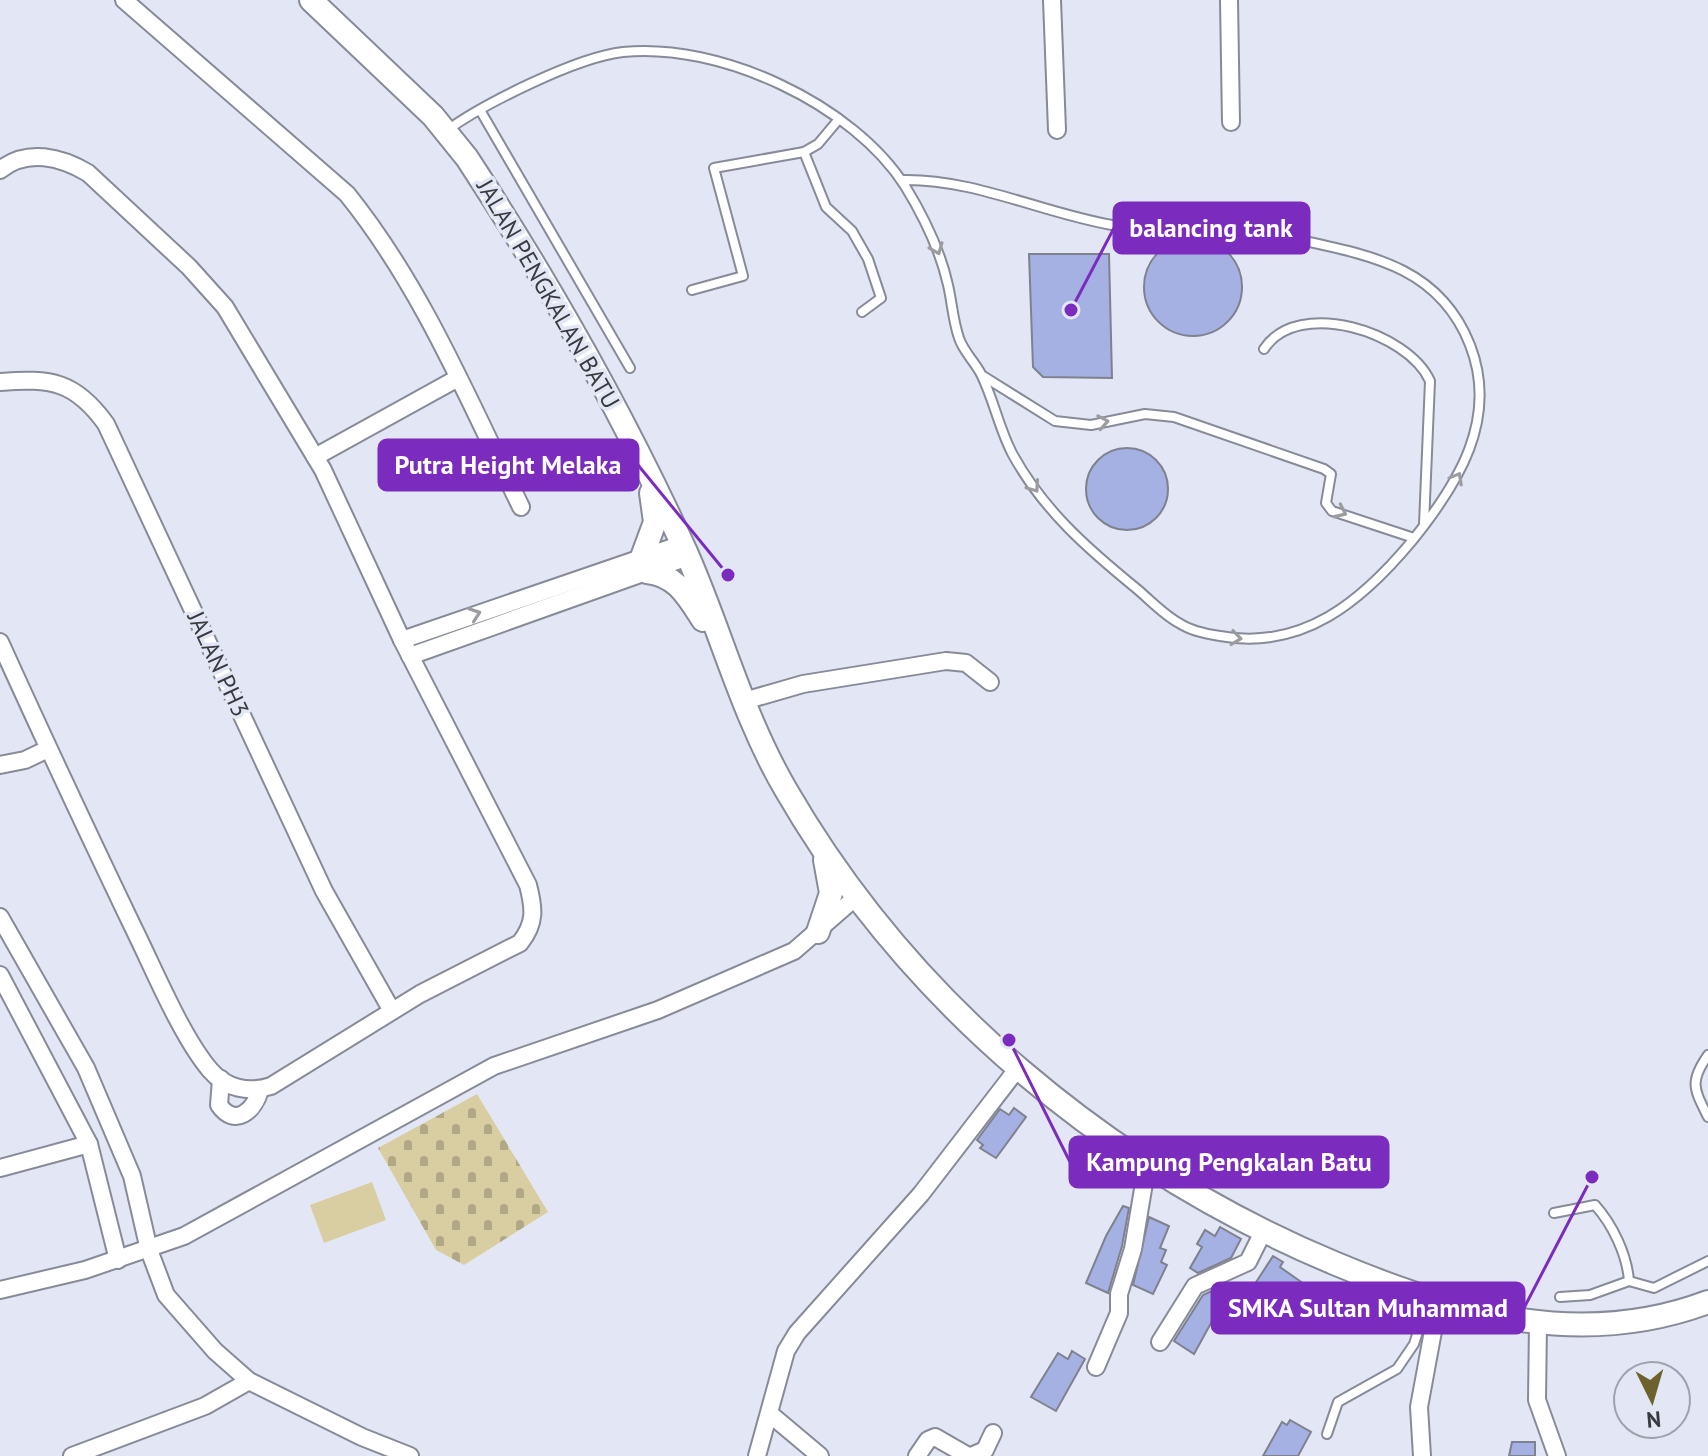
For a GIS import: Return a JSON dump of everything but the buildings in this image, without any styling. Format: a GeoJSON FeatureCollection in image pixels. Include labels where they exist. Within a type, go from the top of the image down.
{"type":"FeatureCollection","features":[{"type":"Feature","properties":{"kind":"main road","name":"JALAN PENGKALAN BATU"},"geometry":{"type":"LineString","coordinates":[[311,0],[445,131],[498,204],[648,470],[685,550],[744,701],[779,777],[817,841],[856,897],[950,1005],[1018,1068],[1095,1130],[1147,1165],[1311,1254],[1433,1302],[1538,1323],[1599,1326],[1639,1322],[1708,1302]]}},
{"type":"Feature","properties":{"kind":"main road"},"geometry":{"type":"LineString","coordinates":[[648,470],[655,522],[644,564],[681,588],[724,651]]}},
{"type":"Feature","properties":{"kind":"main road"},"geometry":{"type":"LineString","coordinates":[[817,841],[828,872],[831,893],[818,932]]}},
{"type":"Feature","properties":{"kind":"street"},"geometry":{"type":"LineString","coordinates":[[124,0],[347,194],[402,275],[458,378],[521,507]]}},
{"type":"Feature","properties":{"kind":"street"},"geometry":{"type":"LineString","coordinates":[[1052,0],[1057,130]]}},
{"type":"Feature","properties":{"kind":"street"},"geometry":{"type":"LineString","coordinates":[[1229,0],[1231,122]]}},
{"type":"Feature","properties":{"kind":"street"},"geometry":{"type":"LineString","coordinates":[[0,170],[22,159],[51,158],[70,163],[99,184],[189,267],[225,307],[315,457],[402,640],[528,885],[534,918],[531,930],[520,943],[392,1011],[260,1090],[242,1090],[221,1079],[211,1071],[187,1032],[48,749],[0,642]]}},
{"type":"Feature","properties":{"kind":"street"},"geometry":{"type":"LineString","coordinates":[[315,457],[458,378]]}},
{"type":"Feature","properties":{"kind":"street","name":"JALAN PH3"},"geometry":{"type":"LineString","coordinates":[[0,382],[32,379],[71,388],[91,403],[106,424],[324,891],[392,1011]]}},
{"type":"Feature","properties":{"kind":"street"},"geometry":{"type":"LineString","coordinates":[[410,656],[569,591],[685,550]]}},
{"type":"Feature","properties":{"kind":"street"},"geometry":{"type":"LineString","coordinates":[[402,640],[569,591]]}},
{"type":"Feature","properties":{"kind":"street"},"geometry":{"type":"LineString","coordinates":[[744,701],[824,679],[946,661],[966,663],[990,682]]}},
{"type":"Feature","properties":{"kind":"street"},"geometry":{"type":"LineString","coordinates":[[0,765],[25,760],[48,749]]}},
{"type":"Feature","properties":{"kind":"street"},"geometry":{"type":"LineString","coordinates":[[0,1290],[118,1260],[184,1236],[486,1070],[658,1010],[794,951],[856,897]]}},
{"type":"Feature","properties":{"kind":"street"},"geometry":{"type":"LineString","coordinates":[[0,917],[86,1068],[132,1176],[149,1250],[166,1295],[215,1351],[249,1381],[362,1437],[410,1456]]}},
{"type":"Feature","properties":{"kind":"street"},"geometry":{"type":"LineString","coordinates":[[0,975],[89,1144],[118,1260]]}},
{"type":"Feature","properties":{"kind":"street"},"geometry":{"type":"LineString","coordinates":[[757,1456],[786,1351],[797,1333],[948,1161],[1018,1068]]}},
{"type":"Feature","properties":{"kind":"street"},"geometry":{"type":"LineString","coordinates":[[221,1079],[219,1105],[224,1113],[234,1117],[246,1114],[256,1104],[260,1090]]}},
{"type":"Feature","properties":{"kind":"street"},"geometry":{"type":"LineString","coordinates":[[0,1168],[89,1144]]}},
{"type":"Feature","properties":{"kind":"street"},"geometry":{"type":"LineString","coordinates":[[1096,1367],[1119,1313],[1119,1294],[1133,1249],[1147,1165]]}},
{"type":"Feature","properties":{"kind":"street"},"geometry":{"type":"LineString","coordinates":[[1160,1342],[1195,1286],[1248,1262],[1264,1230]]}},
{"type":"Feature","properties":{"kind":"street"},"geometry":{"type":"LineString","coordinates":[[1422,1456],[1421,1388],[1433,1302]]}},
{"type":"Feature","properties":{"kind":"street"},"geometry":{"type":"LineString","coordinates":[[1538,1323],[1537,1400],[1557,1456]]}},
{"type":"Feature","properties":{"kind":"street"},"geometry":{"type":"LineString","coordinates":[[72,1456],[205,1406],[249,1381]]}},
{"type":"Feature","properties":{"kind":"street"},"geometry":{"type":"LineString","coordinates":[[770,1414],[820,1456]]}},
{"type":"Feature","properties":{"kind":"street"},"geometry":{"type":"LineString","coordinates":[[917,1456],[928,1440],[935,1437],[970,1456],[985,1450],[993,1433]]}},
{"type":"Feature","properties":{"kind":"lane"},"geometry":{"type":"LineString","coordinates":[[445,131],[480,110],[590,59],[645,51],[696,58],[770,79],[839,119],[864,139],[901,180],[939,251],[959,340],[982,376],[1011,452],[1053,514],[1074,537],[1179,624],[1202,633],[1268,640],[1314,627],[1371,587],[1414,538],[1458,479],[1471,449],[1479,415],[1480,383],[1462,325],[1446,301],[1420,279],[1392,263],[1231,225],[1116,225],[933,180],[901,180]]}},
{"type":"Feature","properties":{"kind":"lane"},"geometry":{"type":"LineString","coordinates":[[480,110],[630,368]]}},
{"type":"Feature","properties":{"kind":"lane"},"geometry":{"type":"LineString","coordinates":[[692,290],[743,276],[714,168],[804,152],[818,144],[839,119]]}},
{"type":"Feature","properties":{"kind":"lane"},"geometry":{"type":"LineString","coordinates":[[804,152],[826,207],[852,231],[868,259],[881,298],[862,312]]}},
{"type":"Feature","properties":{"kind":"lane"},"geometry":{"type":"LineString","coordinates":[[1264,349],[1271,339],[1288,331],[1329,324],[1383,337],[1424,367],[1430,381],[1424,525]]}},
{"type":"Feature","properties":{"kind":"lane"},"geometry":{"type":"LineString","coordinates":[[982,376],[1055,421],[1091,425],[1145,414],[1174,417],[1324,469],[1331,474],[1326,503],[1332,511],[1414,538]]}},
{"type":"Feature","properties":{"kind":"lane"},"geometry":{"type":"LineString","coordinates":[[1708,1055],[1696,1073],[1694,1089],[1708,1117]]}},
{"type":"Feature","properties":{"kind":"lane"},"geometry":{"type":"LineString","coordinates":[[1554,1213],[1595,1205],[1604,1214],[1628,1263],[1629,1281]]}},
{"type":"Feature","properties":{"kind":"lane"},"geometry":{"type":"LineString","coordinates":[[1560,1297],[1590,1295],[1629,1281],[1654,1288],[1708,1261]]}},
{"type":"Feature","properties":{"kind":"lane"},"geometry":{"type":"LineString","coordinates":[[1327,1434],[1338,1402],[1397,1369],[1414,1344],[1433,1302]]}},
{"type":"Feature","properties":{"kind":"green space"},"geometry":{"type":"Polygon","coordinates":[[[477,1094],[548,1212],[464,1265],[436,1250],[378,1148],[477,1094]]]}},
{"type":"Feature","properties":{"kind":"green space"},"geometry":{"type":"Polygon","coordinates":[[[372,1182],[386,1220],[324,1243],[310,1205],[372,1182]]]}},
{"type":"Feature","properties":{"kind":"place","name":"balancing tank"},"geometry":{"type":"Point","coordinates":[1071,310]}},
{"type":"Feature","properties":{"kind":"place","name":"Putra Height Melaka"},"geometry":{"type":"Point","coordinates":[728,575]}},
{"type":"Feature","properties":{"kind":"place","name":"Kampung Pengkalan Batu"},"geometry":{"type":"Point","coordinates":[1009,1040]}},
{"type":"Feature","properties":{"kind":"place","name":"SMKA Sultan Muhammad"},"geometry":{"type":"Point","coordinates":[1592,1177]}}]}
